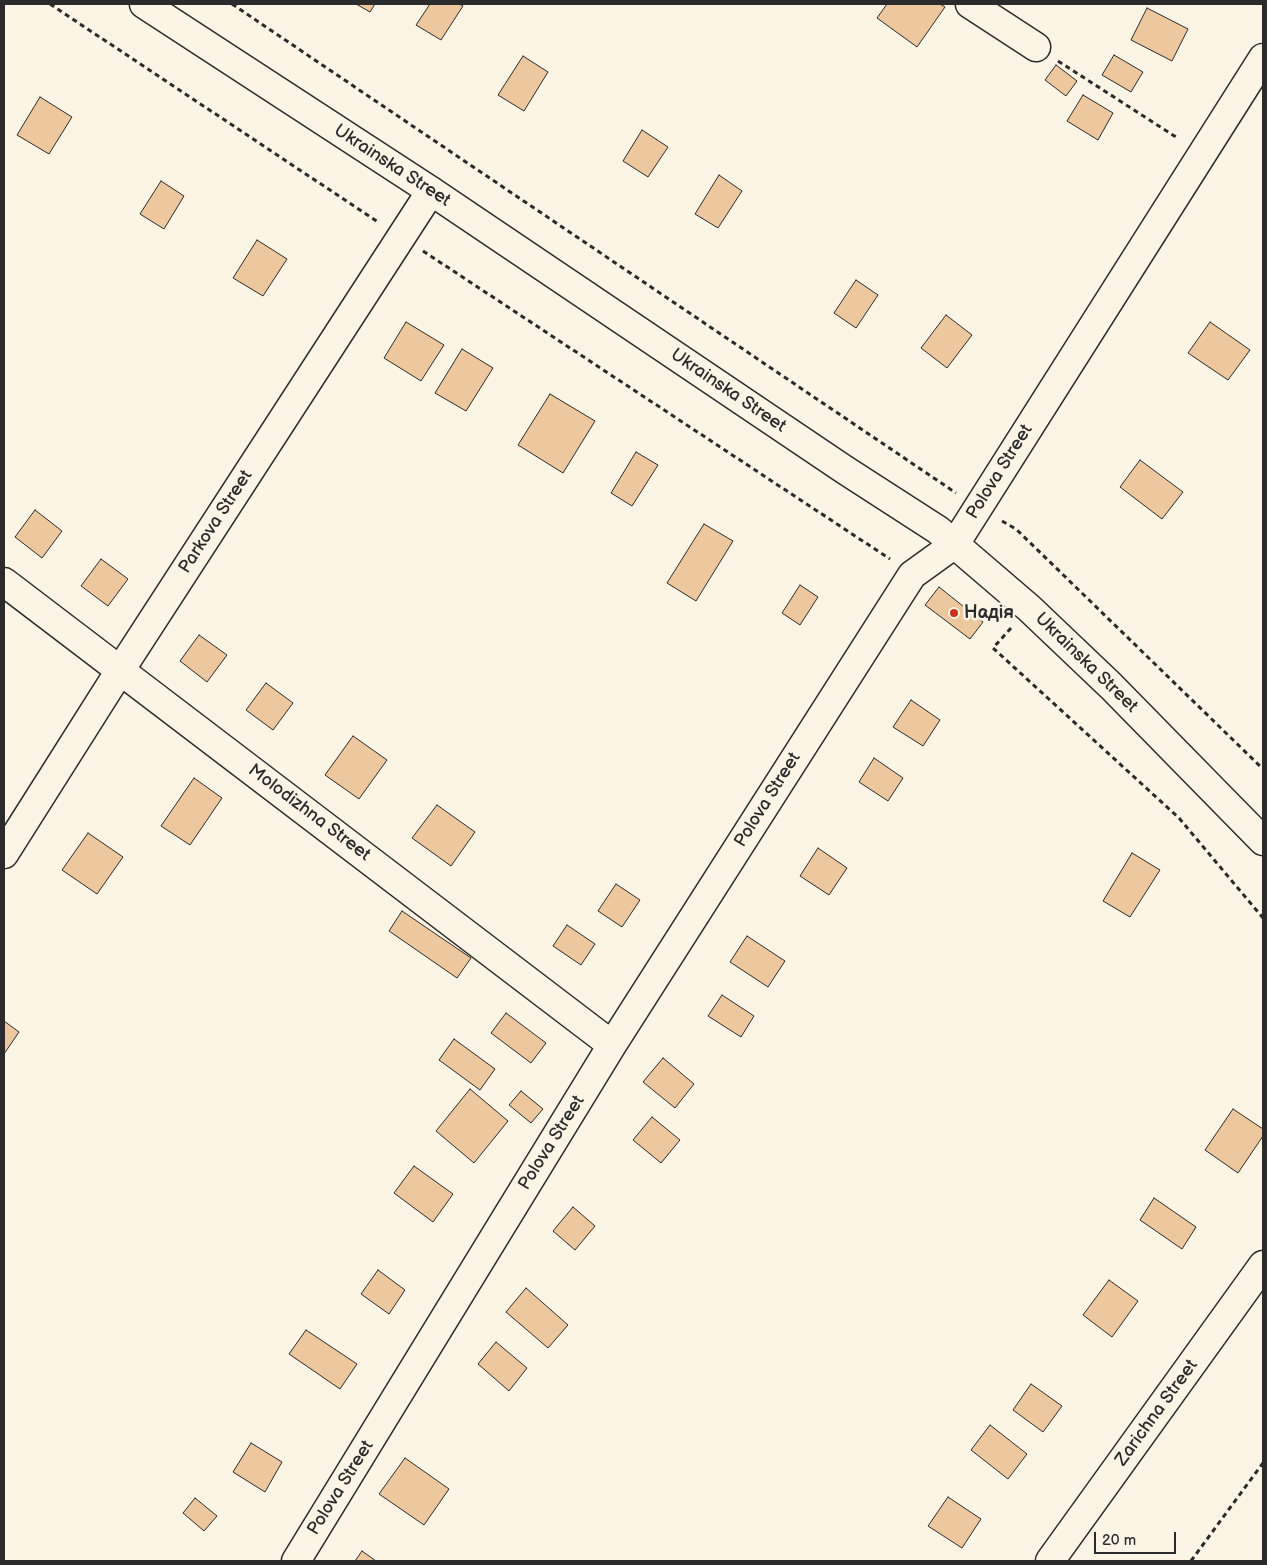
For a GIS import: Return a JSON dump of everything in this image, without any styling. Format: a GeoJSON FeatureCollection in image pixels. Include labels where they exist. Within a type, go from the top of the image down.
{"type":"FeatureCollection","features":[{"type":"Feature","properties":{"kind":"street","name":"Ukrainska Street"},"geometry":{"type":"LineString","coordinates":[[144,4],[431,191],[845,470],[938,530],[1029,608],[1111,686],[1263,840]]}},
{"type":"Feature","properties":{"kind":"street"},"geometry":{"type":"LineString","coordinates":[[970,4],[1036,47]]}},
{"type":"Feature","properties":{"kind":"street","name":"Polova Street"},"geometry":{"type":"LineString","coordinates":[[296,1561],[612,1045],[912,574],[955,544],[1263,58]]}},
{"type":"Feature","properties":{"kind":"street","name":"Parkova Street"},"geometry":{"type":"LineString","coordinates":[[4,854],[121,669],[400,236],[431,191]]}},
{"type":"Feature","properties":{"kind":"street","name":"Molodizhna Street"},"geometry":{"type":"LineString","coordinates":[[4,582],[121,669],[612,1045]]}},
{"type":"Feature","properties":{"kind":"street","name":"Zarichna Street"},"geometry":{"type":"LineString","coordinates":[[1050,1561],[1263,1265]]}},
{"type":"Feature","properties":{"kind":"path"},"geometry":{"type":"LineString","coordinates":[[50,4],[912,574]]}},
{"type":"Feature","properties":{"kind":"path"},"geometry":{"type":"LineString","coordinates":[[232,4],[960,495],[1016,530],[1263,769]]}},
{"type":"Feature","properties":{"kind":"path"},"geometry":{"type":"LineString","coordinates":[[1036,47],[1202,154]]}},
{"type":"Feature","properties":{"kind":"path"},"geometry":{"type":"LineString","coordinates":[[1029,608],[993,648],[1178,818],[1263,918]]}},
{"type":"Feature","properties":{"kind":"path"},"geometry":{"type":"LineString","coordinates":[[1191,1561],[1263,1463]]}},
{"type":"Feature","properties":{"kind":"building"},"geometry":{"type":"Polygon","coordinates":[[[356,4],[375,4],[370,12],[356,4]]]}},
{"type":"Feature","properties":{"kind":"building"},"geometry":{"type":"Polygon","coordinates":[[[430,4],[459,4],[463,6],[441,40],[416,25],[430,4]]]}},
{"type":"Feature","properties":{"kind":"building"},"geometry":{"type":"Polygon","coordinates":[[[887,4],[940,4],[945,7],[917,47],[877,18],[887,4]]]}},
{"type":"Feature","properties":{"kind":"building"},"geometry":{"type":"Polygon","coordinates":[[[1147,8],[1188,29],[1172,61],[1131,40],[1147,8]]]}},
{"type":"Feature","properties":{"kind":"building"},"geometry":{"type":"Polygon","coordinates":[[[1114,55],[1143,72],[1131,92],[1102,75],[1114,55]]]}},
{"type":"Feature","properties":{"kind":"building"},"geometry":{"type":"Polygon","coordinates":[[[523,56],[548,72],[524,111],[498,95],[523,56]]]}},
{"type":"Feature","properties":{"kind":"building"},"geometry":{"type":"Polygon","coordinates":[[[1056,65],[1077,81],[1066,96],[1045,80],[1056,65]]]}},
{"type":"Feature","properties":{"kind":"building"},"geometry":{"type":"Polygon","coordinates":[[[1083,95],[1113,113],[1098,140],[1067,121],[1083,95]]]}},
{"type":"Feature","properties":{"kind":"building"},"geometry":{"type":"Polygon","coordinates":[[[40,97],[72,117],[49,154],[17,135],[40,97]]]}},
{"type":"Feature","properties":{"kind":"building"},"geometry":{"type":"Polygon","coordinates":[[[642,130],[668,147],[648,177],[623,161],[642,130]]]}},
{"type":"Feature","properties":{"kind":"building"},"geometry":{"type":"Polygon","coordinates":[[[719,175],[742,191],[718,228],[695,214],[719,175]]]}},
{"type":"Feature","properties":{"kind":"building"},"geometry":{"type":"Polygon","coordinates":[[[161,181],[184,196],[164,229],[140,214],[161,181]]]}},
{"type":"Feature","properties":{"kind":"building"},"geometry":{"type":"Polygon","coordinates":[[[257,240],[287,259],[263,296],[233,278],[257,240]]]}},
{"type":"Feature","properties":{"kind":"building"},"geometry":{"type":"Polygon","coordinates":[[[856,280],[878,295],[856,328],[834,313],[856,280]]]}},
{"type":"Feature","properties":{"kind":"building"},"geometry":{"type":"Polygon","coordinates":[[[946,315],[972,335],[947,368],[921,348],[946,315]]]}},
{"type":"Feature","properties":{"kind":"building"},"geometry":{"type":"Polygon","coordinates":[[[406,322],[444,345],[421,381],[384,358],[406,322]]]}},
{"type":"Feature","properties":{"kind":"building"},"geometry":{"type":"Polygon","coordinates":[[[1210,322],[1250,350],[1228,380],[1188,353],[1210,322]]]}},
{"type":"Feature","properties":{"kind":"building"},"geometry":{"type":"Polygon","coordinates":[[[462,349],[493,368],[466,411],[435,393],[462,349]]]}},
{"type":"Feature","properties":{"kind":"building"},"geometry":{"type":"Polygon","coordinates":[[[550,394],[595,421],[563,473],[518,445],[550,394]]]}},
{"type":"Feature","properties":{"kind":"building"},"geometry":{"type":"Polygon","coordinates":[[[636,452],[658,465],[632,506],[611,493],[636,452]]]}},
{"type":"Feature","properties":{"kind":"building"},"geometry":{"type":"Polygon","coordinates":[[[1140,460],[1183,492],[1162,519],[1120,487],[1140,460]]]}},
{"type":"Feature","properties":{"kind":"building"},"geometry":{"type":"Polygon","coordinates":[[[35,510],[62,531],[42,558],[15,537],[35,510]]]}},
{"type":"Feature","properties":{"kind":"building"},"geometry":{"type":"Polygon","coordinates":[[[704,524],[733,541],[696,601],[667,583],[704,524]]]}},
{"type":"Feature","properties":{"kind":"building"},"geometry":{"type":"Polygon","coordinates":[[[101,559],[128,579],[108,606],[81,586],[101,559]]]}},
{"type":"Feature","properties":{"kind":"building"},"geometry":{"type":"Polygon","coordinates":[[[800,585],[818,597],[800,625],[782,613],[800,585]]]}},
{"type":"Feature","properties":{"kind":"building","name":"Надія"},"geometry":{"type":"Polygon","coordinates":[[[939,587],[983,622],[970,639],[925,605],[939,587]]]}},
{"type":"Feature","properties":{"kind":"building"},"geometry":{"type":"Polygon","coordinates":[[[199,635],[227,655],[207,682],[180,661],[199,635]]]}},
{"type":"Feature","properties":{"kind":"building"},"geometry":{"type":"Polygon","coordinates":[[[266,683],[293,703],[273,730],[246,710],[266,683]]]}},
{"type":"Feature","properties":{"kind":"building"},"geometry":{"type":"Polygon","coordinates":[[[911,700],[940,720],[923,746],[893,727],[911,700]]]}},
{"type":"Feature","properties":{"kind":"building"},"geometry":{"type":"Polygon","coordinates":[[[353,736],[387,760],[359,799],[325,775],[353,736]]]}},
{"type":"Feature","properties":{"kind":"building"},"geometry":{"type":"Polygon","coordinates":[[[874,758],[903,778],[888,801],[859,782],[874,758]]]}},
{"type":"Feature","properties":{"kind":"building"},"geometry":{"type":"Polygon","coordinates":[[[194,778],[222,798],[190,845],[161,826],[194,778]]]}},
{"type":"Feature","properties":{"kind":"building"},"geometry":{"type":"Polygon","coordinates":[[[437,805],[475,832],[451,866],[412,838],[437,805]]]}},
{"type":"Feature","properties":{"kind":"building"},"geometry":{"type":"Polygon","coordinates":[[[88,833],[123,857],[97,894],[62,870],[88,833]]]}},
{"type":"Feature","properties":{"kind":"building"},"geometry":{"type":"Polygon","coordinates":[[[818,848],[847,868],[829,895],[800,876],[818,848]]]}},
{"type":"Feature","properties":{"kind":"building"},"geometry":{"type":"Polygon","coordinates":[[[1132,853],[1160,870],[1130,917],[1103,901],[1132,853]]]}},
{"type":"Feature","properties":{"kind":"building"},"geometry":{"type":"Polygon","coordinates":[[[616,884],[640,900],[622,927],[598,911],[616,884]]]}},
{"type":"Feature","properties":{"kind":"building"},"geometry":{"type":"Polygon","coordinates":[[[402,911],[471,958],[457,978],[389,931],[402,911]]]}},
{"type":"Feature","properties":{"kind":"building"},"geometry":{"type":"Polygon","coordinates":[[[567,925],[595,944],[581,965],[553,946],[567,925]]]}},
{"type":"Feature","properties":{"kind":"building"},"geometry":{"type":"Polygon","coordinates":[[[747,936],[785,961],[768,987],[730,962],[747,936]]]}},
{"type":"Feature","properties":{"kind":"building"},"geometry":{"type":"Polygon","coordinates":[[[722,995],[754,1016],[741,1037],[708,1016],[722,995]]]}},
{"type":"Feature","properties":{"kind":"building"},"geometry":{"type":"Polygon","coordinates":[[[506,1013],[546,1043],[531,1063],[491,1033],[506,1013]]]}},
{"type":"Feature","properties":{"kind":"building"},"geometry":{"type":"Polygon","coordinates":[[[4,1021],[19,1032],[4,1054],[4,1021]]]}},
{"type":"Feature","properties":{"kind":"building"},"geometry":{"type":"Polygon","coordinates":[[[454,1039],[495,1069],[480,1090],[439,1060],[454,1039]]]}},
{"type":"Feature","properties":{"kind":"building"},"geometry":{"type":"Polygon","coordinates":[[[663,1058],[694,1084],[675,1108],[643,1082],[663,1058]]]}},
{"type":"Feature","properties":{"kind":"building"},"geometry":{"type":"Polygon","coordinates":[[[470,1089],[508,1121],[474,1163],[436,1131],[470,1089]]]}},
{"type":"Feature","properties":{"kind":"building"},"geometry":{"type":"Polygon","coordinates":[[[521,1091],[543,1109],[531,1123],[509,1105],[521,1091]]]}},
{"type":"Feature","properties":{"kind":"building"},"geometry":{"type":"Polygon","coordinates":[[[1233,1109],[1263,1129],[1263,1136],[1238,1173],[1205,1150],[1233,1109]]]}},
{"type":"Feature","properties":{"kind":"building"},"geometry":{"type":"Polygon","coordinates":[[[652,1117],[680,1140],[661,1163],[633,1140],[652,1117]]]}},
{"type":"Feature","properties":{"kind":"building"},"geometry":{"type":"Polygon","coordinates":[[[414,1166],[453,1194],[433,1222],[394,1193],[414,1166]]]}},
{"type":"Feature","properties":{"kind":"building"},"geometry":{"type":"Polygon","coordinates":[[[1154,1198],[1196,1227],[1182,1249],[1140,1220],[1154,1198]]]}},
{"type":"Feature","properties":{"kind":"building"},"geometry":{"type":"Polygon","coordinates":[[[573,1207],[595,1226],[575,1250],[553,1231],[573,1207]]]}},
{"type":"Feature","properties":{"kind":"building"},"geometry":{"type":"Polygon","coordinates":[[[378,1270],[405,1290],[389,1314],[361,1294],[378,1270]]]}},
{"type":"Feature","properties":{"kind":"building"},"geometry":{"type":"Polygon","coordinates":[[[1109,1280],[1138,1301],[1112,1337],[1083,1315],[1109,1280]]]}},
{"type":"Feature","properties":{"kind":"building"},"geometry":{"type":"Polygon","coordinates":[[[526,1288],[568,1325],[548,1348],[506,1312],[526,1288]]]}},
{"type":"Feature","properties":{"kind":"building"},"geometry":{"type":"Polygon","coordinates":[[[306,1330],[357,1364],[340,1389],[289,1354],[306,1330]]]}},
{"type":"Feature","properties":{"kind":"building"},"geometry":{"type":"Polygon","coordinates":[[[496,1342],[527,1368],[509,1391],[478,1364],[496,1342]]]}},
{"type":"Feature","properties":{"kind":"building"},"geometry":{"type":"Polygon","coordinates":[[[1031,1384],[1062,1406],[1043,1432],[1013,1410],[1031,1384]]]}},
{"type":"Feature","properties":{"kind":"building"},"geometry":{"type":"Polygon","coordinates":[[[990,1425],[1027,1454],[1008,1479],[971,1450],[990,1425]]]}},
{"type":"Feature","properties":{"kind":"building"},"geometry":{"type":"Polygon","coordinates":[[[251,1443],[282,1462],[265,1492],[233,1472],[251,1443]]]}},
{"type":"Feature","properties":{"kind":"building"},"geometry":{"type":"Polygon","coordinates":[[[405,1458],[449,1489],[424,1525],[379,1494],[405,1458]]]}},
{"type":"Feature","properties":{"kind":"building"},"geometry":{"type":"Polygon","coordinates":[[[948,1497],[981,1519],[962,1548],[928,1526],[948,1497]]]}},
{"type":"Feature","properties":{"kind":"building"},"geometry":{"type":"Polygon","coordinates":[[[195,1498],[217,1516],[204,1531],[183,1513],[195,1498]]]}},
{"type":"Feature","properties":{"kind":"building"},"geometry":{"type":"Polygon","coordinates":[[[362,1551],[376,1561],[355,1561],[362,1551]]]}},
{"type":"Feature","properties":{"kind":"place","name":"Надія"},"geometry":{"type":"Point","coordinates":[954,613]}}]}
